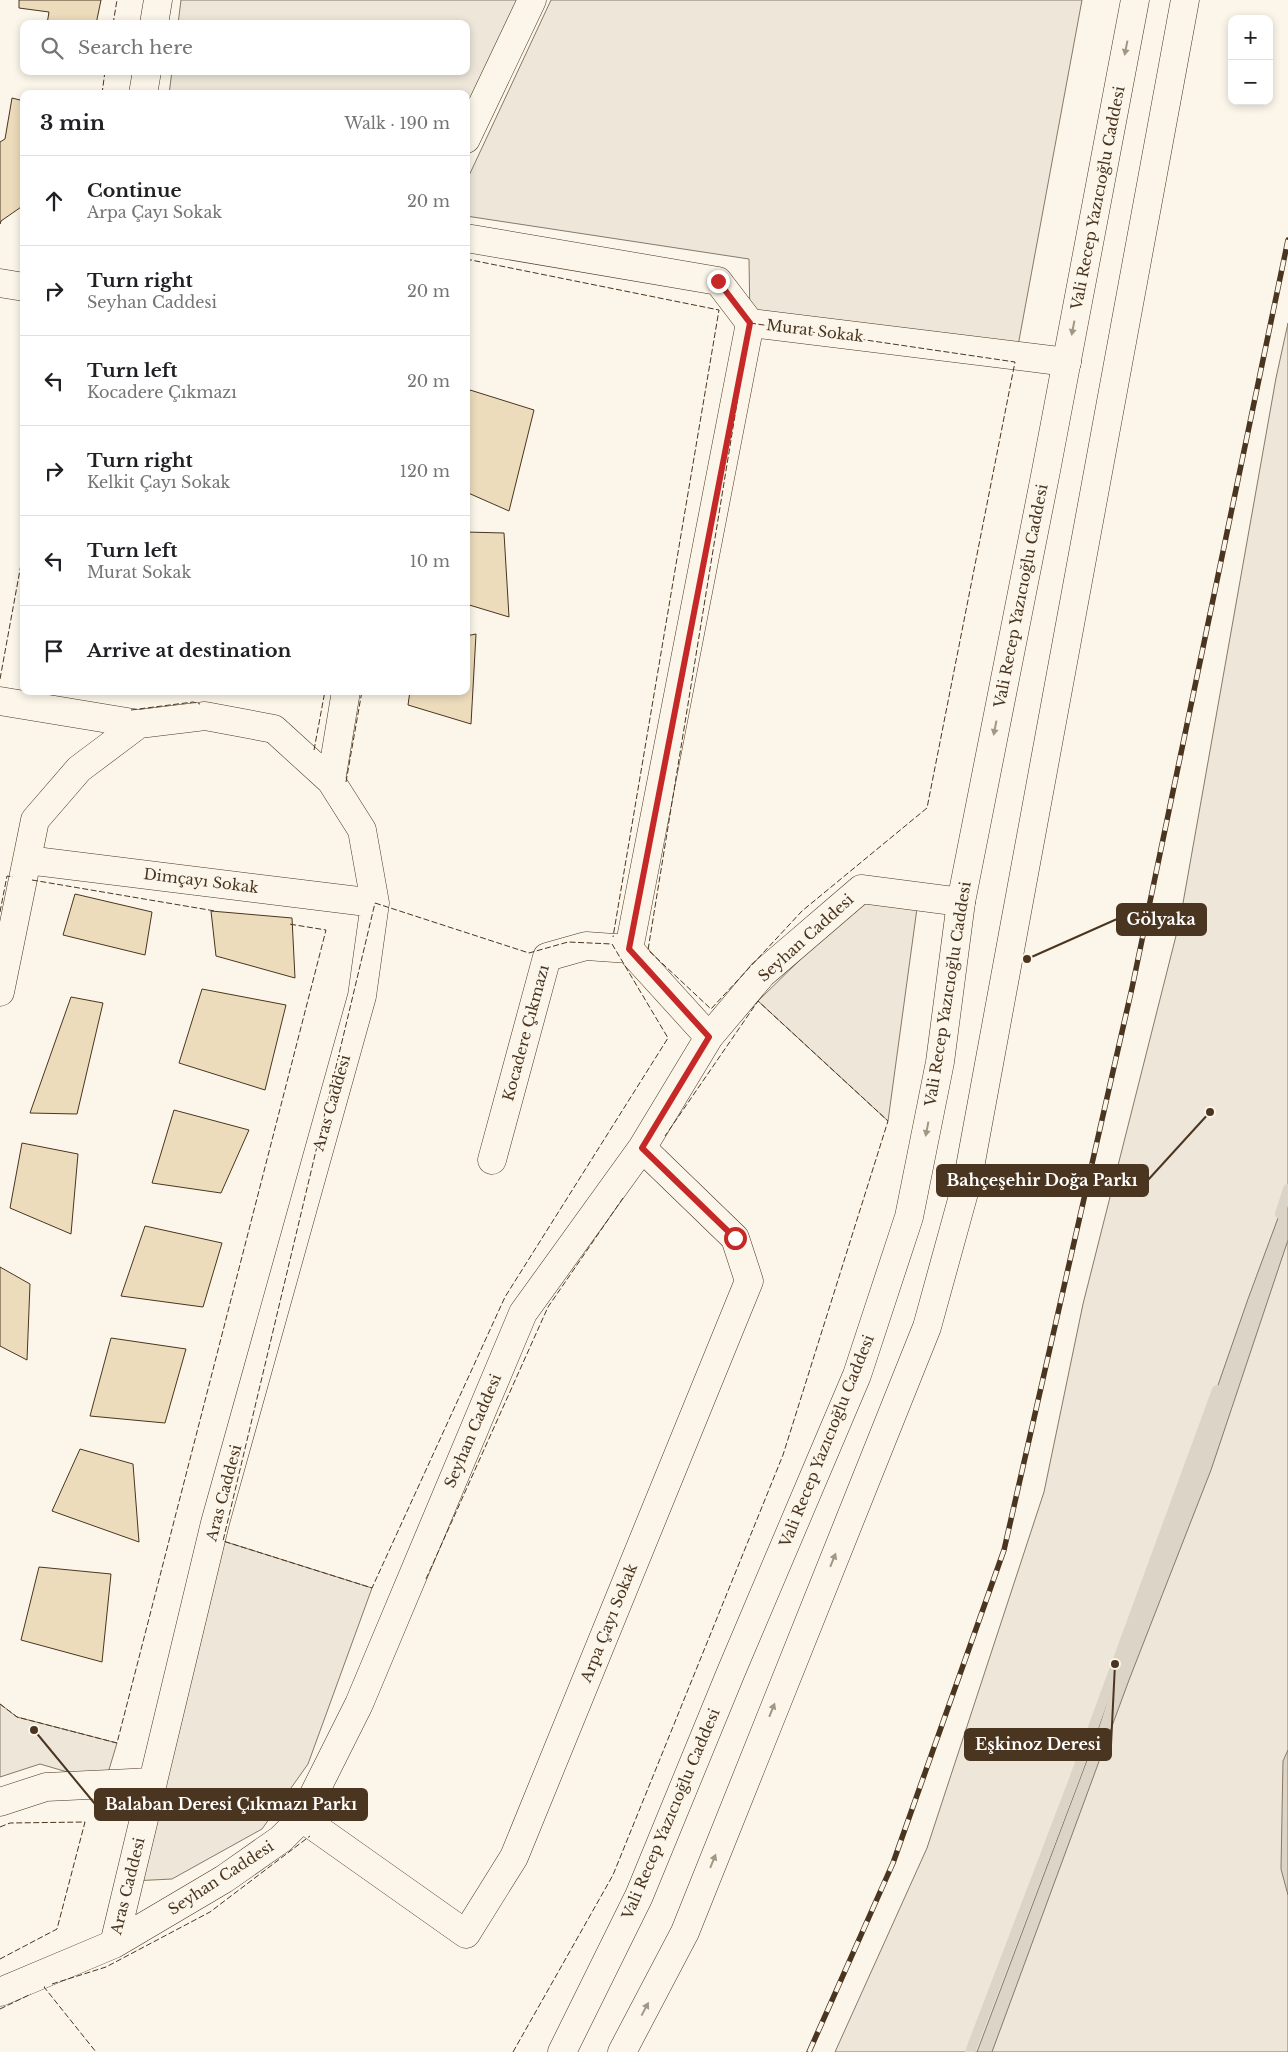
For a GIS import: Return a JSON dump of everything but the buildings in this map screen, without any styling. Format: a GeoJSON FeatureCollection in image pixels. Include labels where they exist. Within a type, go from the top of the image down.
{"type":"FeatureCollection","features":[{"type":"Feature","properties":{"kind":"street"},"geometry":{"type":"LineString","coordinates":[[155,20],[158,0]]}},
{"type":"Feature","properties":{"kind":"street"},"geometry":{"type":"LineString","coordinates":[[470,132],[532,0]]}},
{"type":"Feature","properties":{"kind":"street","name":"Vali Recep Yazıcıoğlu Caddesi"},"geometry":{"type":"LineString","coordinates":[[562,2052],[639,1896],[734,1663],[856,1375],[909,1217],[940,1062],[961,902],[1067,362],[1135,0]]}},
{"type":"Feature","properties":{"kind":"street"},"geometry":{"type":"LineString","coordinates":[[622,2052],[685,1932],[927,1327],[968,1178],[1186,0]]}},
{"type":"Feature","properties":{"kind":"street"},"geometry":{"type":"LineString","coordinates":[[144,90],[146,75]]}},
{"type":"Feature","properties":{"kind":"street","name":"Murat Sokak"},"geometry":{"type":"LineString","coordinates":[[470,239],[718,281],[750,323],[1067,362]]}},
{"type":"Feature","properties":{"kind":"street"},"geometry":{"type":"LineString","coordinates":[[0,283],[20,286]]}},
{"type":"Feature","properties":{"kind":"street"},"geometry":{"type":"LineString","coordinates":[[709,1037],[629,949],[750,323]]}},
{"type":"Feature","properties":{"kind":"street"},"geometry":{"type":"LineString","coordinates":[[331,781],[345,695]]}},
{"type":"Feature","properties":{"kind":"street"},"geometry":{"type":"LineString","coordinates":[[0,701],[48,700],[139,724]]}},
{"type":"Feature","properties":{"kind":"street","name":"Aras Caddesi"},"geometry":{"type":"LineString","coordinates":[[0,992],[35,820],[79,769],[139,724],[205,716],[274,729],[331,781],[362,830],[375,903],[362,996],[215,1523],[114,1944]]}},
{"type":"Feature","properties":{"kind":"street","name":"Dimçayı Sokak"},"geometry":{"type":"LineString","coordinates":[[27,860],[375,903]]}},
{"type":"Feature","properties":{"kind":"street","name":"Seyhan Caddesi"},"geometry":{"type":"LineString","coordinates":[[0,1992],[114,1944],[224,1879],[281,1839],[302,1818],[359,1704],[523,1313],[642,1148],[709,1037],[762,974],[861,889],[961,902]]}},
{"type":"Feature","properties":{"kind":"street","name":"Kocadere Çıkmazı"},"geometry":{"type":"LineString","coordinates":[[492,1160],[547,958],[586,946],[629,949]]}},
{"type":"Feature","properties":{"kind":"street","name":"Arpa Çayı Sokak"},"geometry":{"type":"LineString","coordinates":[[302,1818],[466,1934],[514,1857],[749,1281],[735,1238],[642,1148]]}},
{"type":"Feature","properties":{"kind":"street"},"geometry":{"type":"LineString","coordinates":[[0,1802],[46,1787],[153,1782]]}},
{"type":"Feature","properties":{"kind":"shaded area"},"geometry":{"type":"Polygon","coordinates":[[[181,0],[518,0],[470,104],[470,90],[170,90],[171,75],[470,75],[470,20],[178,20],[181,0]]]}},
{"type":"Feature","properties":{"kind":"shaded area"},"geometry":{"type":"Polygon","coordinates":[[[551,0],[1082,0],[1015,362],[750,323],[749,259],[470,217],[470,173],[551,0]]]}},
{"type":"Feature","properties":{"kind":"shaded area"},"geometry":{"type":"Polygon","coordinates":[[[1288,323],[1288,2052],[835,2052],[927,1848],[1044,1492],[1083,1304],[1180,920],[1276,378],[1288,323]]]}},
{"type":"Feature","properties":{"kind":"shaded area"},"geometry":{"type":"Polygon","coordinates":[[[863,898],[918,901],[888,1121],[758,1001],[863,898]]]}},
{"type":"Feature","properties":{"kind":"shaded area"},"geometry":{"type":"Polygon","coordinates":[[[1288,1191],[1288,1240],[1211,1470],[1129,1680],[992,2052],[977,2052],[1095,1739],[1124,1649],[1288,1191]]]}},
{"type":"Feature","properties":{"kind":"shaded area"},"geometry":{"type":"Polygon","coordinates":[[[223,1541],[372,1588],[308,1764],[262,1829],[172,1879],[132,1881],[223,1541]]]}},
{"type":"Feature","properties":{"kind":"shaded area"},"geometry":{"type":"Polygon","coordinates":[[[0,1704],[17,1717],[117,1743],[105,1783],[40,1764],[0,1777],[0,1704]]]}},
{"type":"Feature","properties":{"kind":"shaded area"},"geometry":{"type":"Polygon","coordinates":[[[1288,1750],[1288,1895],[1281,1869],[1283,1761],[1288,1750]]]}},
{"type":"Feature","properties":{"kind":"waterway"},"geometry":{"type":"LineString","coordinates":[[1280,1214],[1288,1189]]}},
{"type":"Feature","properties":{"kind":"waterway"},"geometry":{"type":"LineString","coordinates":[[970,2052],[1073,1782],[1217,1390]]}},
{"type":"Feature","properties":{"kind":"railway"},"geometry":{"type":"LineString","coordinates":[[809,2052],[893,1863],[1004,1550],[1132,988],[1288,240]]}},
{"type":"Feature","properties":{"kind":"fence"},"geometry":{"type":"LineString","coordinates":[[114,20],[117,0]]}},
{"type":"Feature","properties":{"kind":"fence"},"geometry":{"type":"LineString","coordinates":[[103,90],[104,75]]}},
{"type":"Feature","properties":{"kind":"fence"},"geometry":{"type":"LineString","coordinates":[[470,260],[719,310],[613,937]]}},
{"type":"Feature","properties":{"kind":"fence"},"geometry":{"type":"LineString","coordinates":[[750,323],[1015,362],[927,808],[802,911],[711,1009],[648,950],[750,323]]}},
{"type":"Feature","properties":{"kind":"fence"},"geometry":{"type":"LineString","coordinates":[[0,679],[20,570]]}},
{"type":"Feature","properties":{"kind":"fence"},"geometry":{"type":"LineString","coordinates":[[314,750],[324,695]]}},
{"type":"Feature","properties":{"kind":"fence"},"geometry":{"type":"LineString","coordinates":[[346,782],[361,695]]}},
{"type":"Feature","properties":{"kind":"fence"},"geometry":{"type":"LineString","coordinates":[[131,710],[193,702],[200,704]]}},
{"type":"Feature","properties":{"kind":"fence"},"geometry":{"type":"LineString","coordinates":[[0,912],[7,876],[13,877]]}},
{"type":"Feature","properties":{"kind":"fence"},"geometry":{"type":"LineString","coordinates":[[32,880],[215,911]]}},
{"type":"Feature","properties":{"kind":"fence"},"geometry":{"type":"LineString","coordinates":[[375,903],[529,953],[568,942],[612,944],[668,1038],[505,1297],[372,1588],[223,1541],[375,903]]}},
{"type":"Feature","properties":{"kind":"fence"},"geometry":{"type":"LineString","coordinates":[[0,1704],[17,1717],[117,1743],[326,930],[289,924]]}},
{"type":"Feature","properties":{"kind":"fence"},"geometry":{"type":"LineString","coordinates":[[513,2052],[613,1875],[783,1455],[888,1121],[758,1001],[665,1136]]}},
{"type":"Feature","properties":{"kind":"fence"},"geometry":{"type":"LineString","coordinates":[[426,1579],[548,1307],[623,1198]]}},
{"type":"Feature","properties":{"kind":"fence"},"geometry":{"type":"LineString","coordinates":[[319,1818],[332,1789]]}},
{"type":"Feature","properties":{"kind":"fence"},"geometry":{"type":"LineString","coordinates":[[0,1827],[10,1823],[85,1822],[57,1929],[0,1959]]}},
{"type":"Feature","properties":{"kind":"fence"},"geometry":{"type":"LineString","coordinates":[[52,1984],[106,1967],[210,1912],[310,1836]]}},
{"type":"Feature","properties":{"kind":"fence"},"geometry":{"type":"LineString","coordinates":[[45,1987],[96,2052]]}},
{"type":"Feature","properties":{"kind":"fence"},"geometry":{"type":"LineString","coordinates":[[0,2009],[31,1994]]}},
{"type":"Feature","properties":{"kind":"place","name":"Gölyaka"},"geometry":{"type":"Point","coordinates":[1027,959]}},
{"type":"Feature","properties":{"kind":"place","name":"Bahçeşehir Doğa Parkı"},"geometry":{"type":"Point","coordinates":[1210,1112]}},
{"type":"Feature","properties":{"kind":"place","name":"Eşkinoz Deresi"},"geometry":{"type":"Point","coordinates":[1115,1664]}},
{"type":"Feature","properties":{"kind":"place","name":"Balaban Deresi Çıkmazı Parkı"},"geometry":{"type":"Point","coordinates":[34,1730]}},
{"type":"Feature","properties":{"kind":"route"},"geometry":{"type":"LineString","coordinates":[[718,281],[750,323],[629,949],[709,1037],[642,1148],[735,1238]]}}]}
